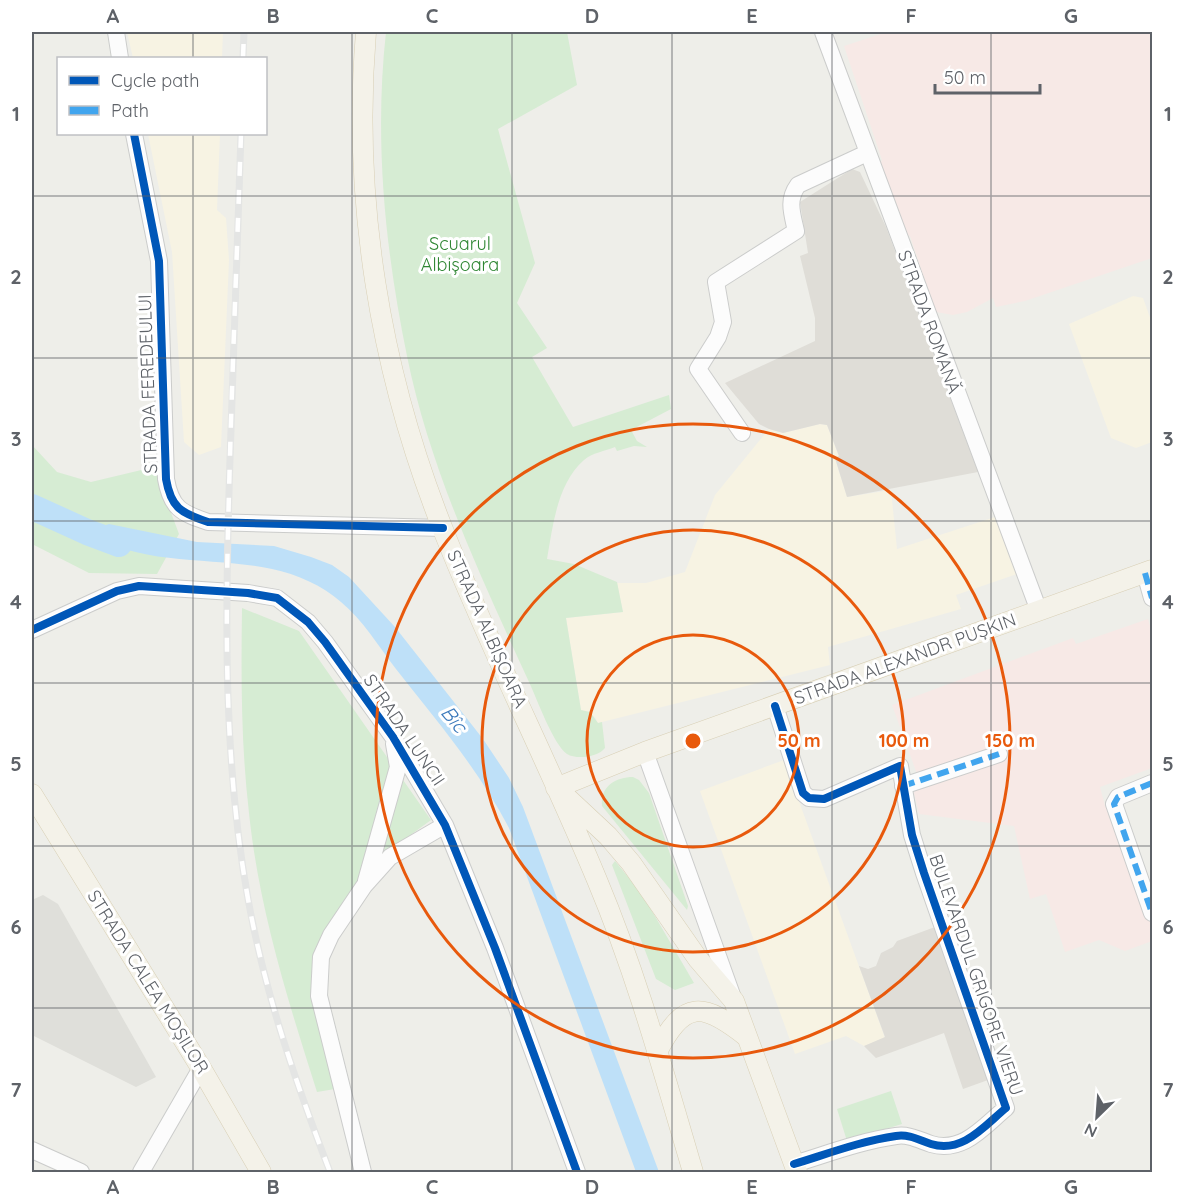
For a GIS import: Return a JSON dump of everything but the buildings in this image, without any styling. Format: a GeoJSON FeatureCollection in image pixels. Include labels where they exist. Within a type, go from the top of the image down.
{"type":"FeatureCollection","features":[{"type":"Feature","properties":{"kind":"main road","name":"STRADA ALBIȘOARA"},"geometry":{"type":"LineString","coordinates":[[366,32],[362,165],[367,230],[377,298],[405,420],[442,528],[598,881],[627,956],[693,1173]]}},
{"type":"Feature","properties":{"kind":"main road","name":"STRADA ALEXANDR PUȘKIN"},"geometry":{"type":"LineString","coordinates":[[556,788],[645,752],[1149,572]]}},
{"type":"Feature","properties":{"kind":"main road"},"geometry":{"type":"LineString","coordinates":[[556,788],[608,836],[631,863],[698,959],[734,1001],[795,1168]]}},
{"type":"Feature","properties":{"kind":"main road","name":"STRADA CALEA MOȘILOR"},"geometry":{"type":"LineString","coordinates":[[32,794],[201,1068],[261,1173]]}},
{"type":"Feature","properties":{"kind":"main road"},"geometry":{"type":"LineString","coordinates":[[657,1052],[672,1026],[689,1012],[702,1011],[716,1016],[747,1037]]}},
{"type":"Feature","properties":{"kind":"street"},"geometry":{"type":"LineString","coordinates":[[116,32],[120,57]]}},
{"type":"Feature","properties":{"kind":"street","name":"STRADA ROMANĂ"},"geometry":{"type":"LineString","coordinates":[[823,32],[1039,611]]}},
{"type":"Feature","properties":{"kind":"street","name":"STRADA FEREDEULUI"},"geometry":{"type":"LineString","coordinates":[[134,135],[159,261],[166,479],[169,496],[177,507],[188,515],[208,522],[442,528]]}},
{"type":"Feature","properties":{"kind":"street"},"geometry":{"type":"LineString","coordinates":[[742,433],[698,369],[718,337],[723,322],[716,282],[796,231],[790,203],[792,194],[798,185],[867,153]]}},
{"type":"Feature","properties":{"kind":"street"},"geometry":{"type":"LineString","coordinates":[[1149,572],[1152,598]]}},
{"type":"Feature","properties":{"kind":"street","name":"STRADA LUNCII"},"geometry":{"type":"LineString","coordinates":[[32,630],[117,591],[139,586],[248,593],[277,598],[308,622],[393,737],[430,794],[495,948],[577,1173]]}},
{"type":"Feature","properties":{"kind":"street","name":"BULEVARDUL GRIGORE VIERU"},"geometry":{"type":"LineString","coordinates":[[775,706],[803,793],[809,798],[824,799],[900,766],[912,835],[1006,1108],[985,1129],[962,1142],[934,1145],[900,1136],[878,1139],[795,1168]]}},
{"type":"Feature","properties":{"kind":"street"},"geometry":{"type":"LineString","coordinates":[[364,886],[398,767],[393,737]]}},
{"type":"Feature","properties":{"kind":"street"},"geometry":{"type":"LineString","coordinates":[[645,752],[734,1001]]}},
{"type":"Feature","properties":{"kind":"street"},"geometry":{"type":"LineString","coordinates":[[903,786],[999,754]]}},
{"type":"Feature","properties":{"kind":"street"},"geometry":{"type":"LineString","coordinates":[[1152,783],[1118,797],[1114,804],[1152,913]]}},
{"type":"Feature","properties":{"kind":"street"},"geometry":{"type":"LineString","coordinates":[[363,1173],[319,996],[318,974],[321,957],[330,935],[364,886],[390,857],[445,825]]}},
{"type":"Feature","properties":{"kind":"street"},"geometry":{"type":"LineString","coordinates":[[141,1173],[201,1068]]}},
{"type":"Feature","properties":{"kind":"street"},"geometry":{"type":"LineString","coordinates":[[32,1150],[81,1173]]}},
{"type":"Feature","properties":{"kind":"shaded area"},"geometry":{"type":"Polygon","coordinates":[[[127,32],[223,32],[222,57],[133,57],[127,32]]]}},
{"type":"Feature","properties":{"kind":"shaded area"},"geometry":{"type":"Polygon","coordinates":[[[887,32],[1152,32],[1152,258],[1025,301],[996,307],[993,298],[967,312],[953,315],[936,312],[923,286],[925,281],[910,236],[903,233],[879,167],[882,160],[844,46],[887,32]]]}},
{"type":"Feature","properties":{"kind":"shaded area"},"geometry":{"type":"Polygon","coordinates":[[[148,135],[220,135],[217,210],[226,218],[229,260],[221,447],[199,455],[184,442],[172,252],[148,135]]]}},
{"type":"Feature","properties":{"kind":"shaded area"},"geometry":{"type":"Polygon","coordinates":[[[852,169],[860,172],[886,227],[978,472],[847,497],[835,458],[839,456],[827,425],[820,424],[783,433],[769,429],[759,424],[725,383],[815,341],[815,318],[800,256],[808,253],[800,202],[852,169]]]}},
{"type":"Feature","properties":{"kind":"shaded area"},"geometry":{"type":"Polygon","coordinates":[[[1133,296],[1143,298],[1152,323],[1152,442],[1136,448],[1111,438],[1069,324],[1133,296]]]}},
{"type":"Feature","properties":{"kind":"shaded area"},"geometry":{"type":"Polygon","coordinates":[[[820,424],[827,425],[839,457],[835,459],[847,497],[891,490],[897,549],[995,517],[1017,574],[956,595],[961,609],[828,647],[830,665],[598,723],[595,717],[581,710],[566,618],[623,612],[617,583],[646,583],[685,572],[715,495],[769,429],[783,433],[820,424]]]}},
{"type":"Feature","properties":{"kind":"shaded area"},"geometry":{"type":"Polygon","coordinates":[[[1148,619],[1152,633],[1152,768],[1100,787],[1105,806],[1112,813],[1152,926],[1152,941],[1125,951],[1099,940],[1065,952],[1046,894],[1030,899],[1014,826],[919,814],[914,793],[917,774],[892,705],[1073,638],[1076,644],[1148,619]]]}},
{"type":"Feature","properties":{"kind":"shaded area"},"geometry":{"type":"Polygon","coordinates":[[[784,760],[885,1038],[864,1046],[846,1036],[795,1054],[700,791],[784,760]]]}},
{"type":"Feature","properties":{"kind":"shaded area"},"geometry":{"type":"Polygon","coordinates":[[[43,895],[58,904],[156,1077],[136,1087],[32,1035],[32,900],[43,895]]]}},
{"type":"Feature","properties":{"kind":"shaded area"},"geometry":{"type":"Polygon","coordinates":[[[935,927],[988,1080],[963,1089],[944,1033],[876,1058],[864,1046],[885,1037],[859,966],[868,969],[876,966],[881,953],[893,947],[897,941],[935,927]]]}},
{"type":"Feature","properties":{"kind":"green space","name":"Scuarul Albișoara"},"geometry":{"type":"Polygon","coordinates":[[[386,32],[567,32],[577,85],[498,129],[535,263],[517,303],[547,348],[532,357],[573,427],[669,395],[671,409],[631,430],[637,441],[647,447],[634,446],[617,451],[615,447],[584,460],[568,481],[554,519],[547,559],[574,564],[617,582],[623,612],[566,618],[581,710],[590,712],[598,723],[602,722],[605,748],[593,755],[571,756],[556,741],[493,603],[443,482],[429,440],[399,316],[388,235],[381,113],[386,32]]]}},
{"type":"Feature","properties":{"kind":"green space"},"geometry":{"type":"Polygon","coordinates":[[[32,445],[57,472],[91,482],[154,467],[179,534],[157,574],[89,573],[32,544],[32,445]]]}},
{"type":"Feature","properties":{"kind":"green space"},"geometry":{"type":"Polygon","coordinates":[[[242,608],[299,631],[431,820],[367,867],[316,947],[313,962],[315,998],[335,1089],[317,1092],[285,989],[260,884],[244,762],[242,608]]]}},
{"type":"Feature","properties":{"kind":"green space"},"geometry":{"type":"Polygon","coordinates":[[[626,777],[639,780],[649,793],[688,906],[687,910],[602,806],[603,793],[610,784],[626,777]]]}},
{"type":"Feature","properties":{"kind":"green space"},"geometry":{"type":"Polygon","coordinates":[[[615,861],[642,894],[694,983],[675,990],[656,979],[612,865],[615,861]]]}},
{"type":"Feature","properties":{"kind":"green space"},"geometry":{"type":"Polygon","coordinates":[[[891,1091],[902,1124],[847,1141],[837,1109],[891,1091]]]}},
{"type":"Feature","properties":{"kind":"water"},"geometry":{"type":"Polygon","coordinates":[[[109,524],[197,542],[274,546],[311,557],[332,565],[349,577],[395,627],[483,739],[509,778],[523,807],[659,1172],[636,1172],[509,828],[471,766],[364,625],[334,596],[309,581],[291,574],[249,565],[153,556],[108,543],[87,532],[109,524]]]}},
{"type":"Feature","properties":{"kind":"waterway","name":"Bîc"},"geometry":{"type":"LineString","coordinates":[[32,507],[119,544]]}},
{"type":"Feature","properties":{"kind":"railway"},"geometry":{"type":"LineString","coordinates":[[243,57],[244,32]]}},
{"type":"Feature","properties":{"kind":"railway"},"geometry":{"type":"LineString","coordinates":[[241,135],[227,595],[228,697],[234,798],[248,899],[263,969],[294,1072],[330,1172]]}},
{"type":"Feature","properties":{"kind":"marked path"},"geometry":{"type":"LineString","coordinates":[[1145,573],[1152,598]]}},
{"type":"Feature","properties":{"kind":"marked path"},"geometry":{"type":"LineString","coordinates":[[903,786],[999,754]]}},
{"type":"Feature","properties":{"kind":"marked path"},"geometry":{"type":"LineString","coordinates":[[1152,783],[1118,797],[1114,804],[1152,913]]}},
{"type":"Feature","properties":{"kind":"cycle path"},"geometry":{"type":"LineString","coordinates":[[134,135],[159,261],[166,479],[174,503],[191,516],[208,522],[443,528]]}},
{"type":"Feature","properties":{"kind":"cycle path"},"geometry":{"type":"LineString","coordinates":[[32,630],[117,591],[139,586],[248,593],[277,598],[308,622],[393,737],[445,825],[495,948],[577,1172]]}},
{"type":"Feature","properties":{"kind":"cycle path"},"geometry":{"type":"LineString","coordinates":[[775,706],[803,793],[809,798],[824,799],[900,766],[912,835],[1006,1108],[973,1136],[953,1145],[943,1146],[910,1137],[896,1136],[857,1144],[794,1164]]}}]}
